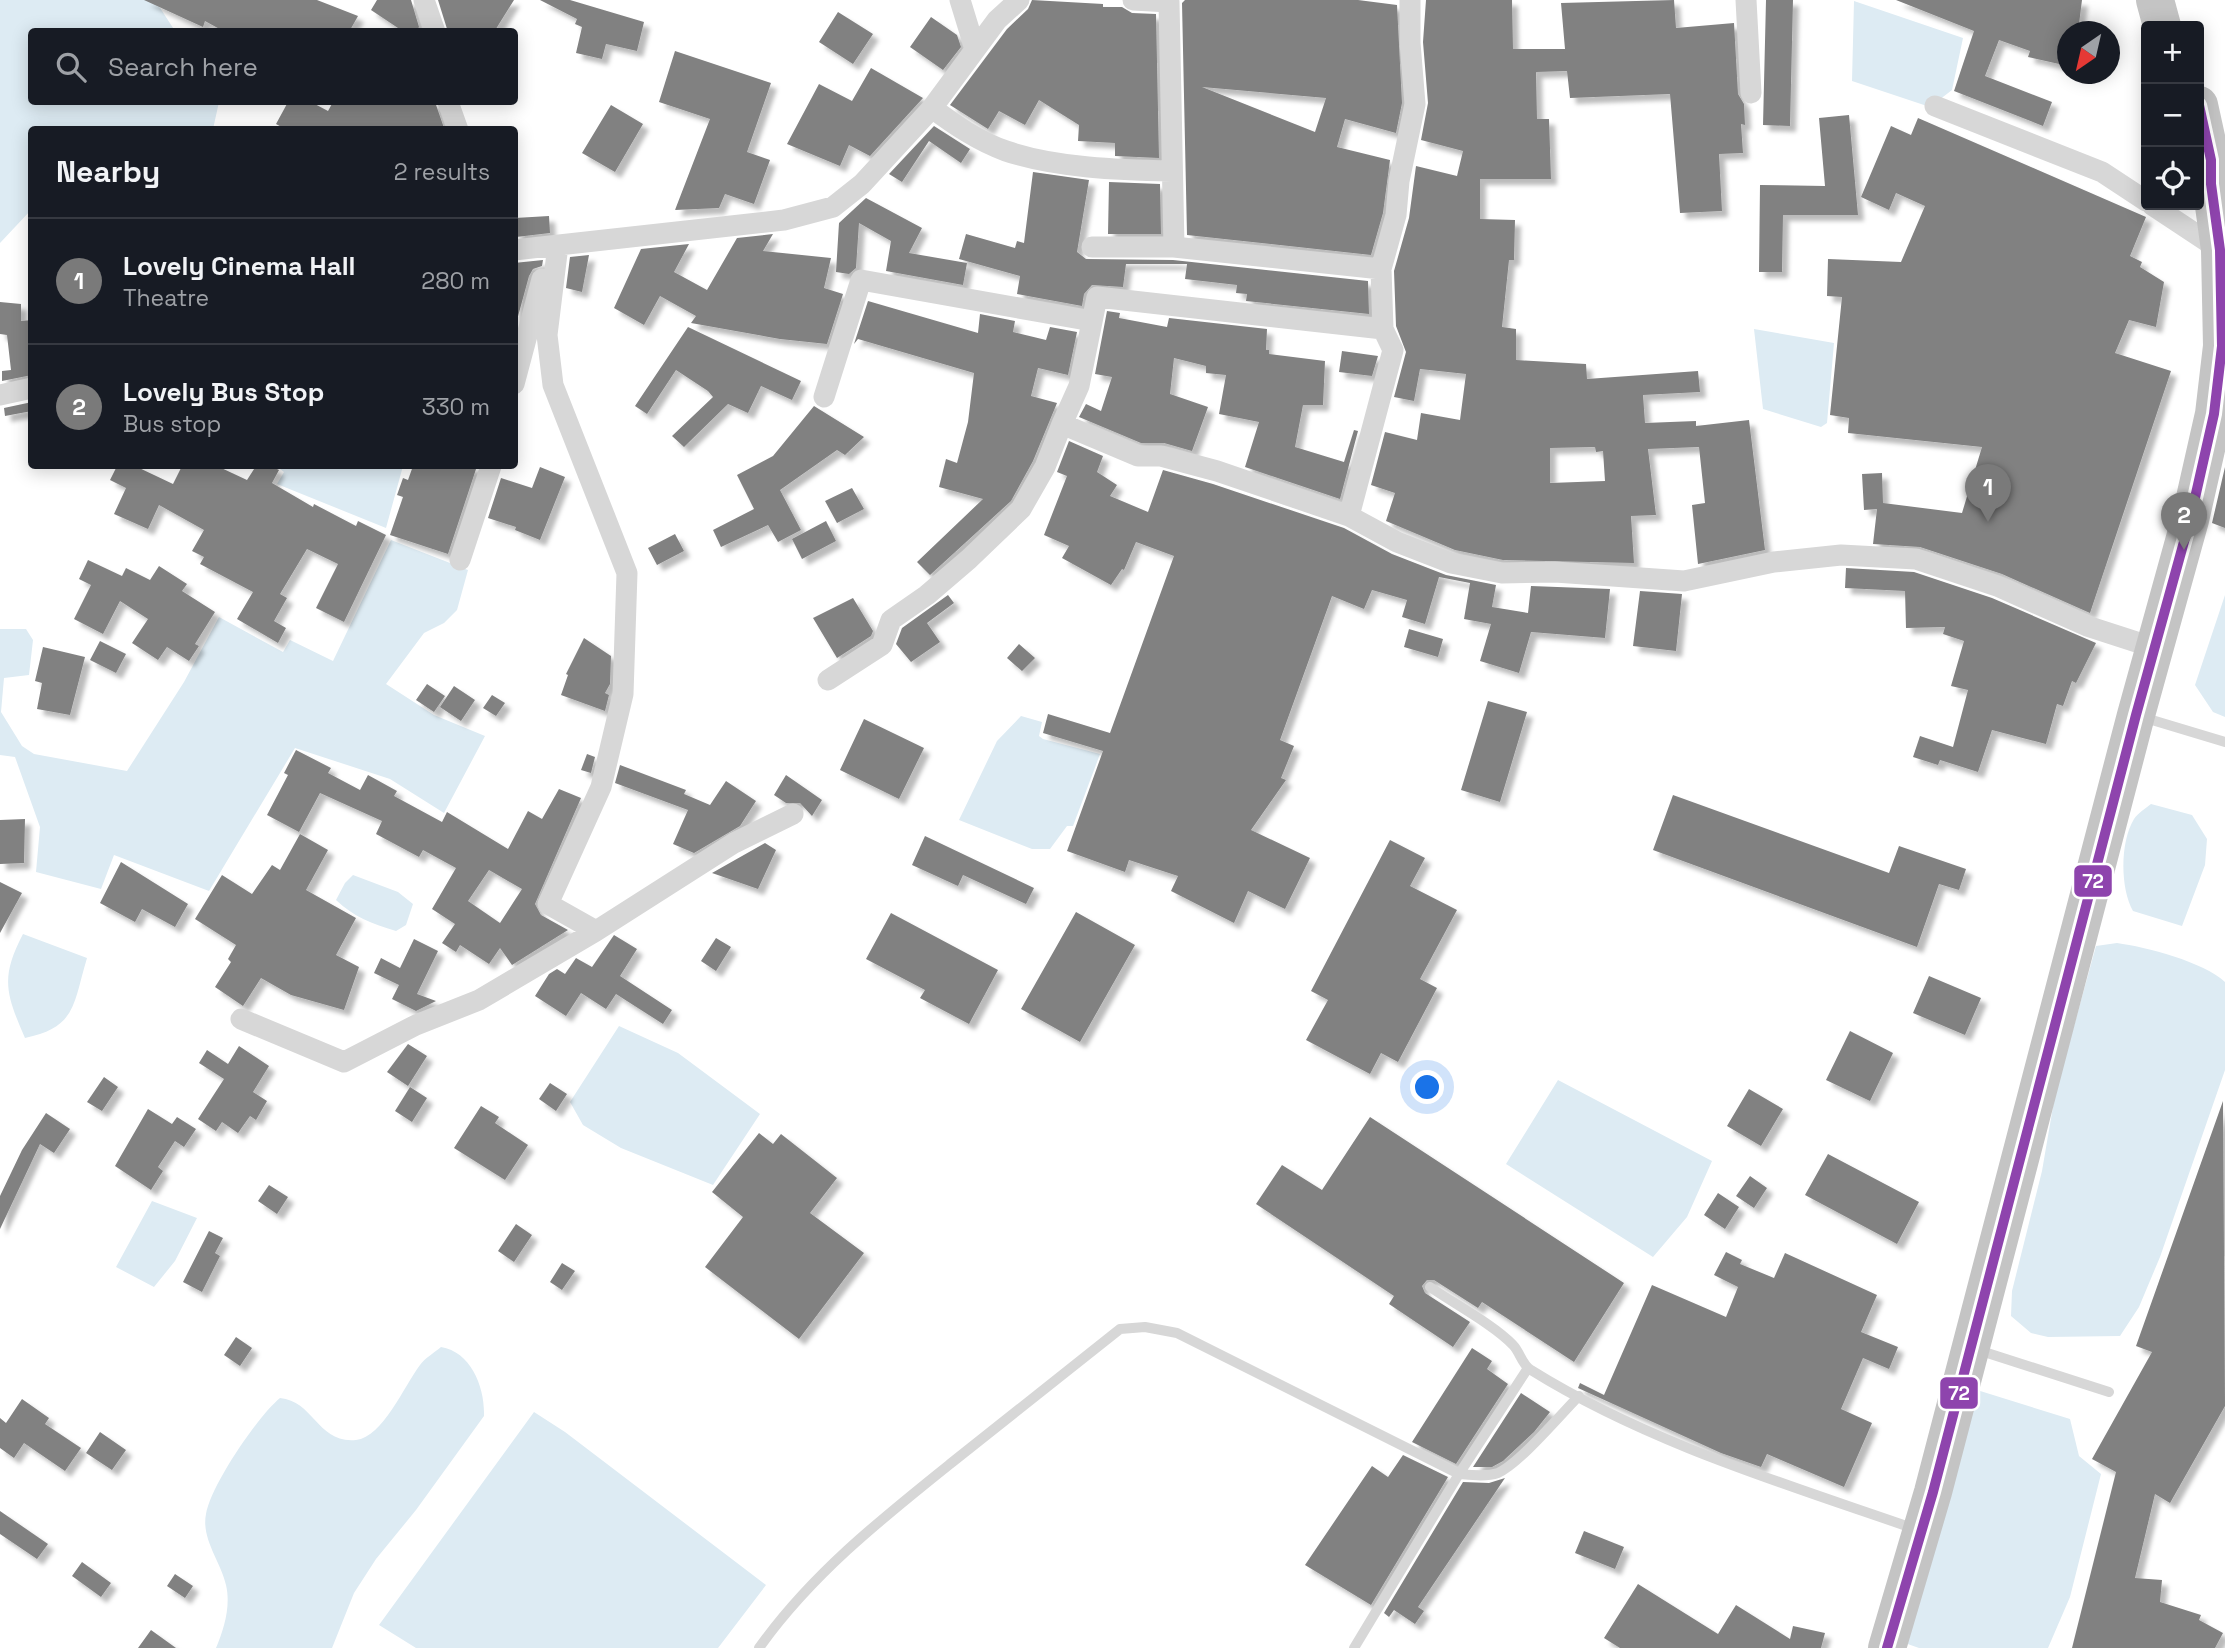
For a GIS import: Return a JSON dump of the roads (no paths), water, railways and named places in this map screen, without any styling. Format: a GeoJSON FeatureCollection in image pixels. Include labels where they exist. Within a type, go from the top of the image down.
{"type":"FeatureCollection","features":[{"type":"Feature","properties":{"kind":"highway"},"geometry":{"type":"LineString","coordinates":[[2155,0],[2161,21]]}},
{"type":"Feature","properties":{"kind":"highway"},"geometry":{"type":"LineString","coordinates":[[2173,0],[2178,21]]}},
{"type":"Feature","properties":{"kind":"highway"},"geometry":{"type":"LineString","coordinates":[[1887,1648],[1970,1348],[2214,414],[2222,346],[2221,241],[2205,174],[2211,160],[2204,128]]}},
{"type":"Feature","properties":{"kind":"street"},"geometry":{"type":"LineString","coordinates":[[424,0],[434,28]]}},
{"type":"Feature","properties":{"kind":"street"},"geometry":{"type":"LineString","coordinates":[[960,0],[975,49]]}},
{"type":"Feature","properties":{"kind":"street"},"geometry":{"type":"LineString","coordinates":[[518,250],[784,220],[833,207],[862,184],[932,107],[997,20],[1019,0]]}},
{"type":"Feature","properties":{"kind":"street"},"geometry":{"type":"LineString","coordinates":[[1133,0],[1169,2],[1174,247]]}},
{"type":"Feature","properties":{"kind":"street"},"geometry":{"type":"LineString","coordinates":[[1349,516],[1392,350],[1383,329],[1381,269],[1396,215],[1399,181],[1415,104],[1410,0]]}},
{"type":"Feature","properties":{"kind":"street"},"geometry":{"type":"LineString","coordinates":[[1746,0],[1751,93]]}},
{"type":"Feature","properties":{"kind":"street"},"geometry":{"type":"LineString","coordinates":[[449,105],[457,126]]}},
{"type":"Feature","properties":{"kind":"street"},"geometry":{"type":"LineString","coordinates":[[1935,106],[2102,172],[2141,198]]}},
{"type":"Feature","properties":{"kind":"street"},"geometry":{"type":"LineString","coordinates":[[932,107],[968,134],[1007,151],[1105,169],[1172,171]]}},
{"type":"Feature","properties":{"kind":"street"},"geometry":{"type":"LineString","coordinates":[[2162,210],[2221,241]]}},
{"type":"Feature","properties":{"kind":"street"},"geometry":{"type":"LineString","coordinates":[[518,370],[554,246]]}},
{"type":"Feature","properties":{"kind":"street"},"geometry":{"type":"LineString","coordinates":[[554,246],[547,335],[553,385],[627,573],[623,694],[601,787],[548,904],[596,931]]}},
{"type":"Feature","properties":{"kind":"street"},"geometry":{"type":"LineString","coordinates":[[1091,247],[1174,247],[1381,269]]}},
{"type":"Feature","properties":{"kind":"street"},"geometry":{"type":"LineString","coordinates":[[824,397],[861,280],[1092,321]]}},
{"type":"Feature","properties":{"kind":"street"},"geometry":{"type":"LineString","coordinates":[[828,680],[881,645],[891,620],[927,595],[1021,509],[1045,467],[1079,386],[1097,297],[1383,329]]}},
{"type":"Feature","properties":{"kind":"street"},"geometry":{"type":"LineString","coordinates":[[0,395],[28,389]]}},
{"type":"Feature","properties":{"kind":"street"},"geometry":{"type":"LineString","coordinates":[[1062,424],[1138,456],[1161,456],[1217,471],[1349,516],[1397,542],[1451,563],[1502,573],[1555,572],[1684,581],[1774,562],[1842,555],[1916,559],[1997,586],[2087,626],[2155,648]]}},
{"type":"Feature","properties":{"kind":"street"},"geometry":{"type":"LineString","coordinates":[[460,560],[490,469]]}},
{"type":"Feature","properties":{"kind":"street"},"geometry":{"type":"LineString","coordinates":[[241,1018],[344,1062],[416,1026],[479,1000],[596,931],[734,842],[793,814]]}},
{"type":"Feature","properties":{"kind":"lane"},"geometry":{"type":"LineString","coordinates":[[2136,715],[2225,742]]}},
{"type":"Feature","properties":{"kind":"lane"},"geometry":{"type":"LineString","coordinates":[[1430,1287],[1513,1345],[1528,1368],[1579,1396],[1638,1425],[1753,1473],[1921,1531]]}},
{"type":"Feature","properties":{"kind":"lane"},"geometry":{"type":"LineString","coordinates":[[760,1648],[784,1614],[826,1568],[898,1506],[1121,1329],[1145,1327],[1177,1333],[1459,1474],[1474,1476],[1497,1473],[1515,1461],[1579,1396]]}},
{"type":"Feature","properties":{"kind":"lane"},"geometry":{"type":"LineString","coordinates":[[1970,1348],[2109,1392]]}},
{"type":"Feature","properties":{"kind":"lane"},"geometry":{"type":"LineString","coordinates":[[1354,1648],[1459,1474],[1528,1368]]}},
{"type":"Feature","properties":{"kind":"place","name":"Lovely Cinema Hall"},"geometry":{"type":"Point","coordinates":[1988,522]}},
{"type":"Feature","properties":{"kind":"place","name":"Lovely Bus Stop"},"geometry":{"type":"Point","coordinates":[2184,550]}}]}
